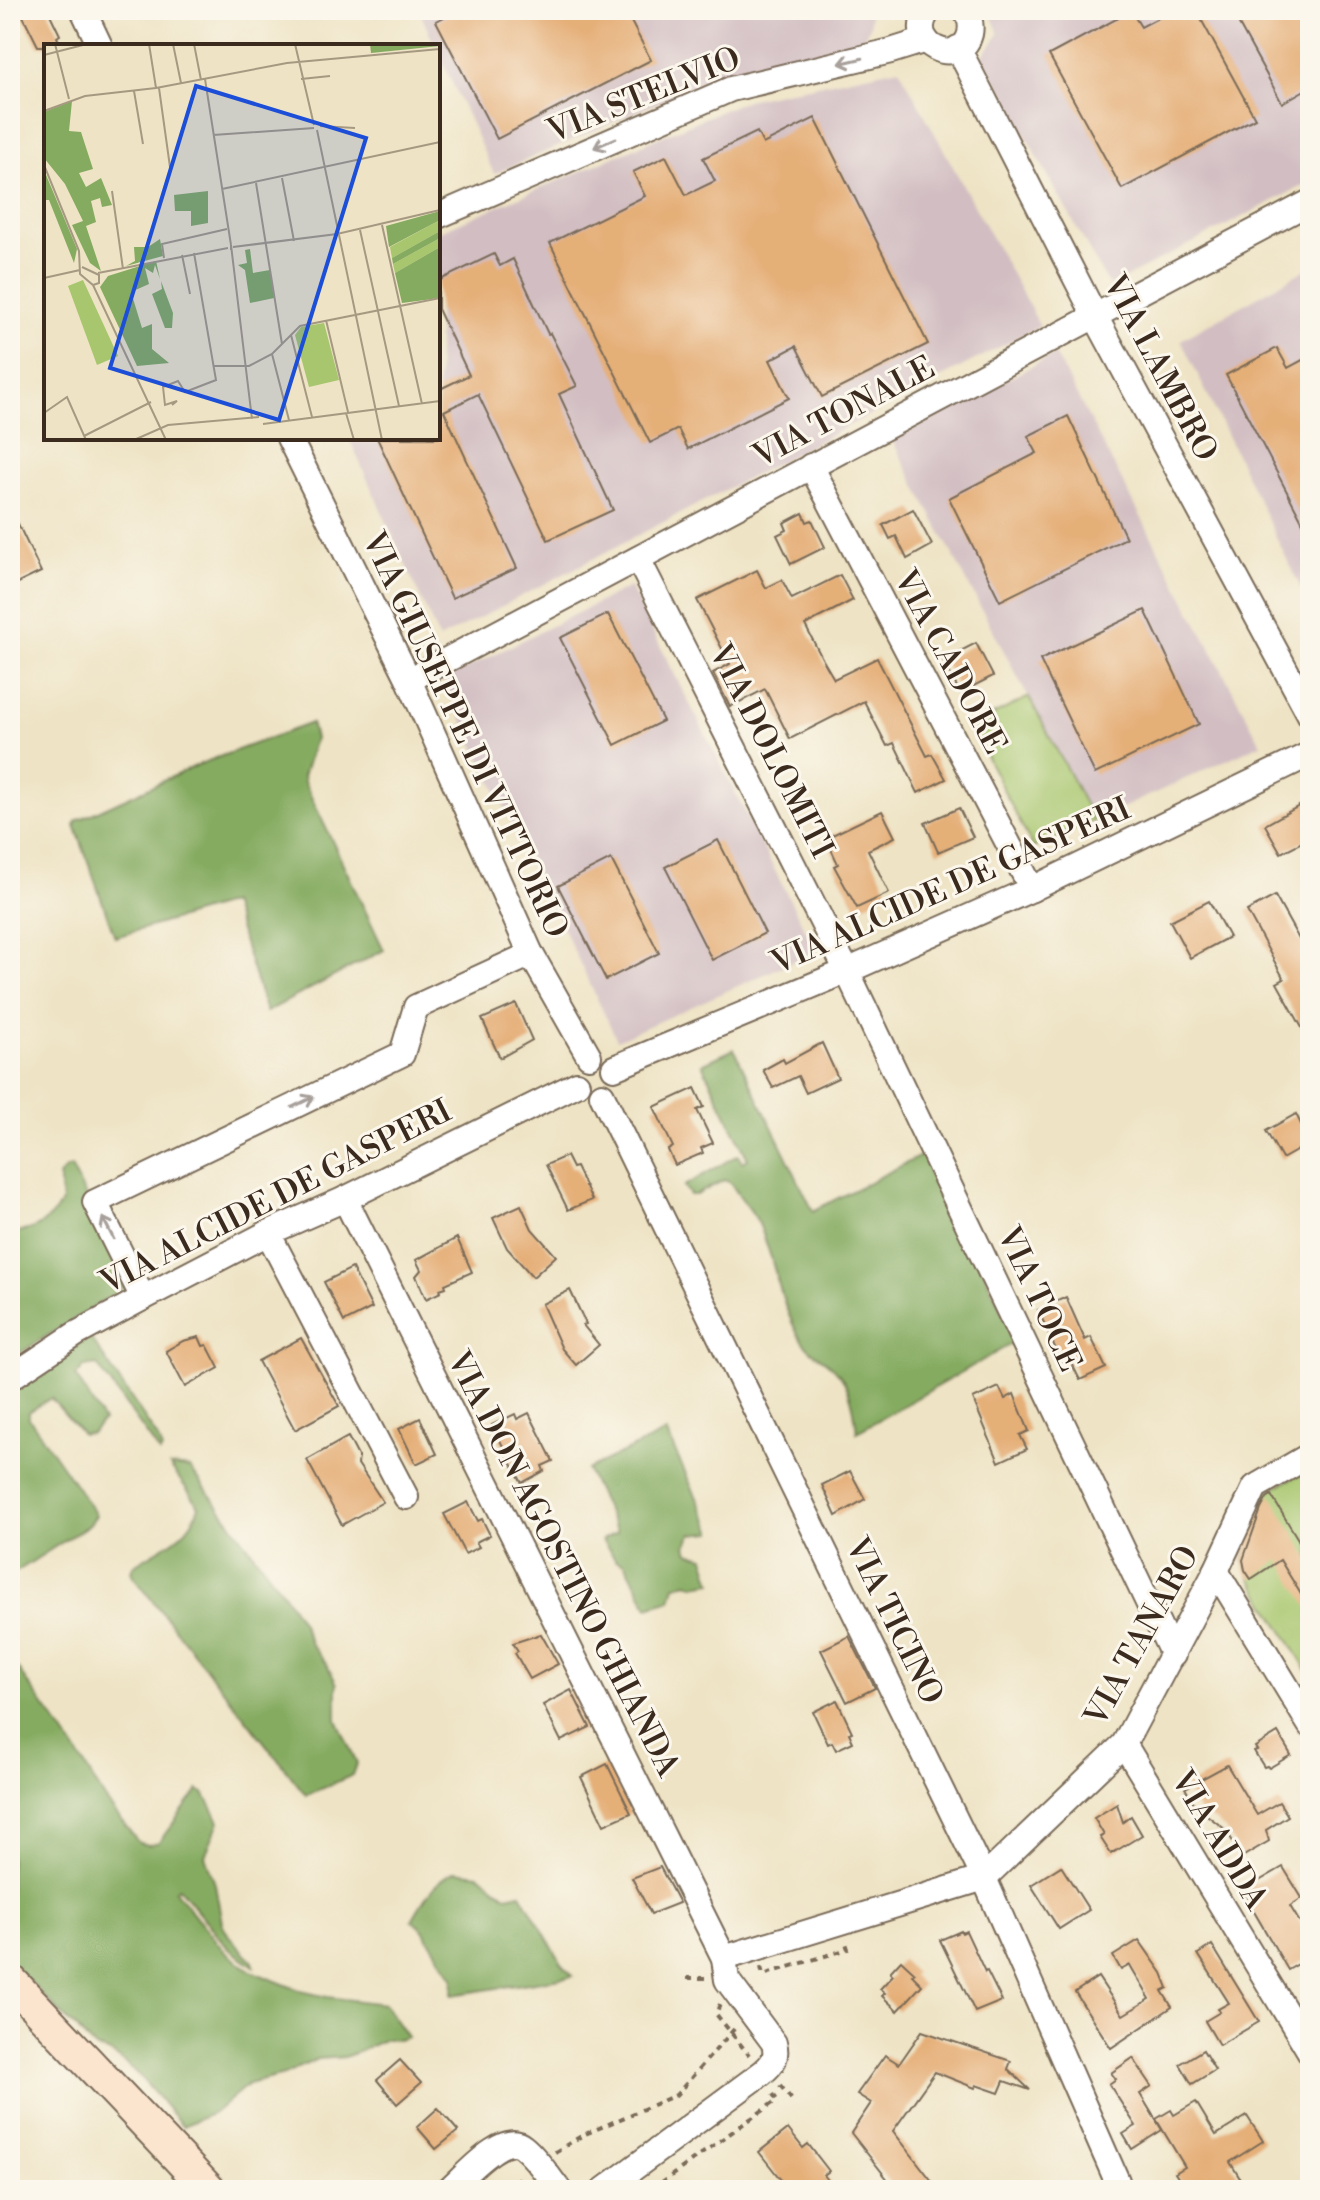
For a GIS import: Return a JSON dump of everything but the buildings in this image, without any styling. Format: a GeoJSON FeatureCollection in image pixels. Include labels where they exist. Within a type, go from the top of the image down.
{"type":"FeatureCollection","features":[{"type":"Feature","properties":{"kind":"main road"},"geometry":{"type":"LineString","coordinates":[[10,1980],[209,2190]]}},
{"type":"Feature","properties":{"kind":"street"},"geometry":{"type":"LineString","coordinates":[[83,10],[99,44]]}},
{"type":"Feature","properties":{"kind":"street"},"geometry":{"type":"LineString","coordinates":[[922,20],[930,45],[944,51],[958,48],[969,38],[975,12]]}},
{"type":"Feature","properties":{"kind":"street","name":"VIA STELVIO"},"geometry":{"type":"LineString","coordinates":[[440,215],[731,89],[891,51],[922,20]]}},
{"type":"Feature","properties":{"kind":"street","name":"VIA LAMBRO"},"geometry":{"type":"LineString","coordinates":[[958,48],[1095,316],[1310,715]]}},
{"type":"Feature","properties":{"kind":"street","name":"VIA TONALE"},"geometry":{"type":"LineString","coordinates":[[409,680],[1310,202]]}},
{"type":"Feature","properties":{"kind":"street","name":"VIA GIUSEPPE DI VITTORIO"},"geometry":{"type":"LineString","coordinates":[[290,440],[409,680],[531,954],[589,1056]]}},
{"type":"Feature","properties":{"kind":"street","name":"VIA CADORE"},"geometry":{"type":"LineString","coordinates":[[811,466],[1032,889]]}},
{"type":"Feature","properties":{"kind":"street","name":"VIA DOLOMITI"},"geometry":{"type":"LineString","coordinates":[[638,559],[847,971]]}},
{"type":"Feature","properties":{"kind":"street","name":"VIA ALCIDE DE GASPERI"},"geometry":{"type":"LineString","coordinates":[[614,1068],[847,971],[1032,889],[1310,754]]}},
{"type":"Feature","properties":{"kind":"street"},"geometry":{"type":"LineString","coordinates":[[143,1298],[95,1202],[402,1054],[416,1007],[531,954]]}},
{"type":"Feature","properties":{"kind":"street","name":"VIA TOCE"},"geometry":{"type":"LineString","coordinates":[[847,971],[1173,1655]]}},
{"type":"Feature","properties":{"kind":"street"},"geometry":{"type":"LineString","coordinates":[[589,1056],[607,1058],[614,1068],[615,1081],[602,1095],[590,1095],[577,1084],[579,1064],[589,1056]]}},
{"type":"Feature","properties":{"kind":"street","name":"VIA ALCIDE DE GASPERI"},"geometry":{"type":"LineString","coordinates":[[10,1378],[76,1334],[268,1233],[345,1199],[577,1084]]}},
{"type":"Feature","properties":{"kind":"street","name":"VIA TICINO"},"geometry":{"type":"LineString","coordinates":[[602,1095],[984,1878],[1121,2187]]}},
{"type":"Feature","properties":{"kind":"street","name":"VIA DON AGOSTINO GHIANDA"},"geometry":{"type":"LineString","coordinates":[[345,1199],[721,1975],[774,2043],[777,2052],[768,2080]]}},
{"type":"Feature","properties":{"kind":"street"},"geometry":{"type":"LineString","coordinates":[[268,1233],[406,1497]]}},
{"type":"Feature","properties":{"kind":"street","name":"VIA TANARO"},"geometry":{"type":"LineString","coordinates":[[984,1878],[1124,1744],[1216,1571],[1255,1487],[1310,1455]]}},
{"type":"Feature","properties":{"kind":"street"},"geometry":{"type":"LineString","coordinates":[[1216,1571],[1310,1725]]}},
{"type":"Feature","properties":{"kind":"street","name":"VIA ADDA"},"geometry":{"type":"LineString","coordinates":[[1124,1744],[1310,2052]]}},
{"type":"Feature","properties":{"kind":"street"},"geometry":{"type":"LineString","coordinates":[[721,1975],[984,1878]]}},
{"type":"Feature","properties":{"kind":"street"},"geometry":{"type":"LineString","coordinates":[[604,2190],[768,2080]]}},
{"type":"Feature","properties":{"kind":"street"},"geometry":{"type":"LineString","coordinates":[[449,2190],[502,2143],[514,2141],[524,2147],[559,2190]]}},
{"type":"Feature","properties":{"kind":"path"},"geometry":{"type":"LineString","coordinates":[[758,1961],[763,1975],[848,1949],[843,1935]]}},
{"type":"Feature","properties":{"kind":"path"},"geometry":{"type":"LineString","coordinates":[[687,1978],[721,1975],[722,1999],[716,2014],[768,2080],[782,2087],[792,2100]]}},
{"type":"Feature","properties":{"kind":"path"},"geometry":{"type":"LineString","coordinates":[[506,2190],[537,2163],[583,2135],[676,2095],[732,2034],[744,2002]]}},
{"type":"Feature","properties":{"kind":"path"},"geometry":{"type":"LineString","coordinates":[[651,2190],[777,2100],[767,2086],[768,2080]]}},
{"type":"Feature","properties":{"kind":"shaded area"},"geometry":{"type":"Polygon","coordinates":[[[419,10],[870,10],[870,27],[863,38],[837,51],[724,74],[494,174],[440,56],[440,44],[434,44],[419,10]]]}},
{"type":"Feature","properties":{"kind":"shaded area"},"geometry":{"type":"Polygon","coordinates":[[[989,10],[1310,10],[1310,182],[1109,286],[982,57],[999,34],[989,10]]]}},
{"type":"Feature","properties":{"kind":"shaded area"},"geometry":{"type":"Polygon","coordinates":[[[899,68],[1040,326],[439,639],[350,440],[440,440],[440,231],[747,100],[899,68]]]}},
{"type":"Feature","properties":{"kind":"shaded area"},"geometry":{"type":"Polygon","coordinates":[[[1310,267],[1310,607],[1181,340],[1310,267]]]}},
{"type":"Feature","properties":{"kind":"shaded area"},"geometry":{"type":"Polygon","coordinates":[[[1055,354],[1261,744],[1094,821],[892,440],[1055,354]]]}},
{"type":"Feature","properties":{"kind":"shaded area"},"geometry":{"type":"Polygon","coordinates":[[[630,587],[816,951],[617,1040],[443,680],[630,587]]]}},
{"type":"Feature","properties":{"kind":"green space"},"geometry":{"type":"Polygon","coordinates":[[[1029,697],[1094,821],[1033,848],[971,726],[1029,697]]]}},
{"type":"Feature","properties":{"kind":"green space"},"geometry":{"type":"Polygon","coordinates":[[[311,723],[315,739],[303,776],[304,782],[384,950],[266,1012],[231,903],[115,937],[75,825],[76,821],[200,764],[311,723]]]}},
{"type":"Feature","properties":{"kind":"green space"},"geometry":{"type":"Polygon","coordinates":[[[734,1049],[813,1211],[928,1152],[1016,1341],[857,1432],[852,1401],[845,1383],[833,1367],[804,1344],[792,1323],[753,1213],[731,1183],[724,1180],[696,1195],[690,1195],[684,1186],[738,1155],[742,1162],[748,1159],[702,1064],[734,1049]]]}},
{"type":"Feature","properties":{"kind":"green space"},"geometry":{"type":"Polygon","coordinates":[[[71,1167],[130,1284],[10,1359],[10,1237],[36,1227],[54,1213],[62,1202],[59,1176],[71,1167]]]}},
{"type":"Feature","properties":{"kind":"green space"},"geometry":{"type":"Polygon","coordinates":[[[90,1337],[157,1437],[162,1450],[160,1453],[97,1365],[84,1367],[76,1376],[103,1421],[91,1433],[82,1434],[51,1398],[29,1412],[29,1418],[96,1515],[90,1524],[10,1576],[10,1390],[90,1337]]]}},
{"type":"Feature","properties":{"kind":"green space"},"geometry":{"type":"Polygon","coordinates":[[[666,1432],[713,1532],[692,1534],[686,1546],[689,1552],[704,1557],[712,1582],[694,1585],[687,1582],[675,1586],[671,1600],[648,1607],[625,1563],[616,1560],[602,1540],[617,1532],[587,1470],[666,1432]]]}},
{"type":"Feature","properties":{"kind":"green space"},"geometry":{"type":"Polygon","coordinates":[[[170,1466],[190,1468],[301,1621],[310,1643],[337,1684],[337,1720],[357,1764],[353,1775],[306,1795],[133,1576],[133,1566],[181,1535],[195,1517],[199,1506],[170,1466]]]}},
{"type":"Feature","properties":{"kind":"green space"},"geometry":{"type":"Polygon","coordinates":[[[1310,1469],[1310,1675],[1251,1579],[1243,1560],[1268,1491],[1310,1469]]]}},
{"type":"Feature","properties":{"kind":"green space"},"geometry":{"type":"Polygon","coordinates":[[[10,1658],[74,1748],[105,1799],[139,1843],[149,1845],[159,1842],[198,1790],[204,1793],[219,1821],[205,1856],[215,1884],[222,1923],[254,1966],[228,1948],[179,1888],[175,1891],[225,1952],[251,1971],[301,1991],[384,2004],[407,2037],[386,2039],[345,2057],[317,2059],[284,2075],[248,2084],[214,2113],[183,2126],[131,2068],[108,2052],[96,2049],[10,1962],[10,1658]]]}},
{"type":"Feature","properties":{"kind":"green space"},"geometry":{"type":"Polygon","coordinates":[[[455,1871],[479,1874],[507,1896],[521,1893],[562,1964],[573,1976],[452,1995],[453,1978],[423,1930],[412,1920],[435,1886],[455,1871]]]}}]}
